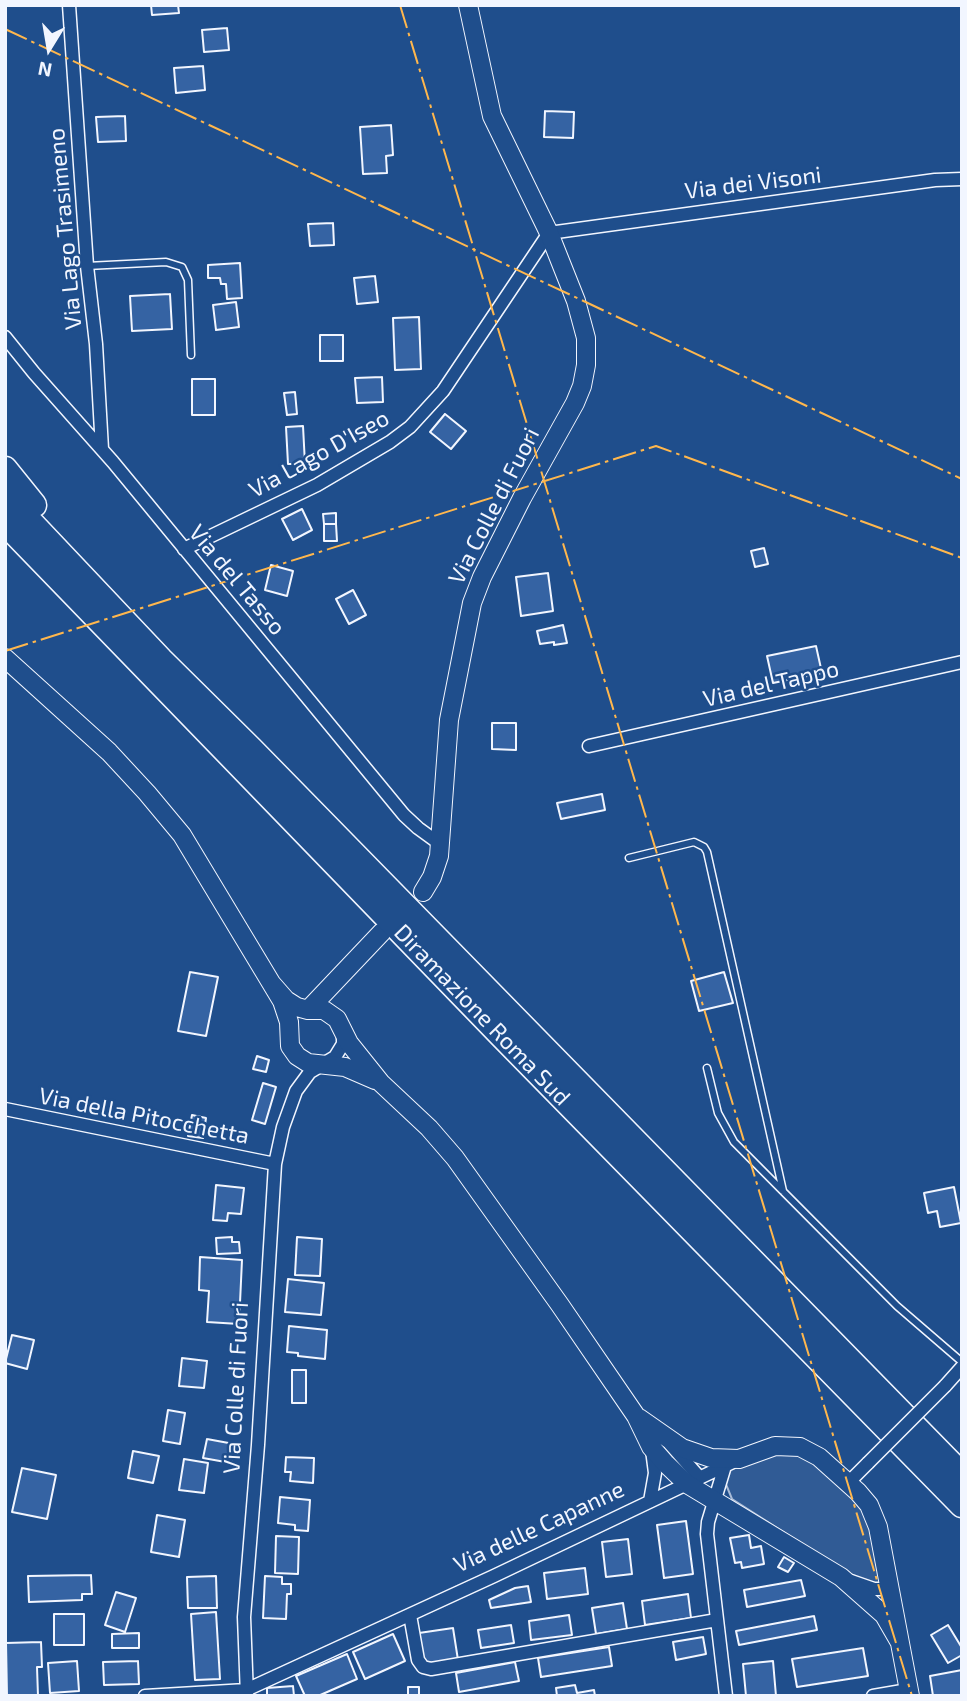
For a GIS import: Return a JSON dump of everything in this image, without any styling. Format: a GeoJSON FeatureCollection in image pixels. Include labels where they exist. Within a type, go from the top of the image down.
{"type":"FeatureCollection","features":[{"type":"Feature","properties":{"kind":"highway"},"geometry":{"type":"LineString","coordinates":[[5,469],[43,516],[78,570]]}},
{"type":"Feature","properties":{"kind":"highway","name":"Diramazione Roma Sud"},"geometry":{"type":"LineString","coordinates":[[5,495],[161,660],[962,1475]]}},
{"type":"Feature","properties":{"kind":"highway","name":"Diramazione Roma Sud"},"geometry":{"type":"LineString","coordinates":[[5,523],[502,1036],[962,1504]]}},
{"type":"Feature","properties":{"kind":"street","name":"Via Lago Trasimeno"},"geometry":{"type":"LineString","coordinates":[[69,5],[102,449]]}},
{"type":"Feature","properties":{"kind":"street","name":"Via Colle di Fuori"},"geometry":{"type":"LineString","coordinates":[[423,891],[435,871],[440,844],[449,720],[472,603],[482,577],[522,498],[575,403],[586,371],[586,338],[581,315],[550,233],[492,116],[468,5]]}},
{"type":"Feature","properties":{"kind":"street","name":"Via dei Visoni"},"geometry":{"type":"LineString","coordinates":[[550,233],[907,184],[962,179]]}},
{"type":"Feature","properties":{"kind":"street","name":"Via Lago D'Iseo"},"geometry":{"type":"LineString","coordinates":[[184,549],[317,485],[390,442],[410,427],[443,391],[550,233]]}},
{"type":"Feature","properties":{"kind":"street","name":"Via del Tasso"},"geometry":{"type":"LineString","coordinates":[[5,337],[102,449],[404,815],[440,844]]}},
{"type":"Feature","properties":{"kind":"street"},"geometry":{"type":"LineString","coordinates":[[5,657],[94,737],[182,835],[286,1009],[290,1046],[297,1056],[308,1063],[345,1067],[381,1083]]}},
{"type":"Feature","properties":{"kind":"street","name":"Via del Tappo"},"geometry":{"type":"LineString","coordinates":[[589,746],[962,662]]}},
{"type":"Feature","properties":{"kind":"street"},"geometry":{"type":"LineString","coordinates":[[290,1028],[296,1018],[308,1010],[382,932]]}},
{"type":"Feature","properties":{"kind":"street"},"geometry":{"type":"LineString","coordinates":[[322,1064],[340,1051],[343,1044],[334,997],[341,975]]}},
{"type":"Feature","properties":{"kind":"street"},"geometry":{"type":"LineString","coordinates":[[272,984],[290,1004],[308,1010],[324,1010],[340,1024],[349,1043],[381,1083],[429,1128],[463,1167],[636,1416],[658,1442],[665,1463],[694,1481],[714,1500],[841,1577],[869,1588],[890,1589]]}},
{"type":"Feature","properties":{"kind":"street","name":"Via Colle di Fuori"},"geometry":{"type":"LineString","coordinates":[[296,1091],[297,1056]]}},
{"type":"Feature","properties":{"kind":"street","name":"Via Colle di Fuori"},"geometry":{"type":"LineString","coordinates":[[245,1694],[244,1617],[258,1445],[275,1164],[283,1126],[296,1091],[306,1076],[322,1064]]}},
{"type":"Feature","properties":{"kind":"street","name":"Via della Pitocchetta"},"geometry":{"type":"LineString","coordinates":[[5,1109],[275,1164]]}},
{"type":"Feature","properties":{"kind":"street"},"geometry":{"type":"LineString","coordinates":[[849,1482],[962,1367]]}},
{"type":"Feature","properties":{"kind":"street"},"geometry":{"type":"LineString","coordinates":[[658,1442],[732,1463],[714,1500],[707,1534],[726,1696]]}},
{"type":"Feature","properties":{"kind":"street"},"geometry":{"type":"LineString","coordinates":[[650,1501],[658,1442]]}},
{"type":"Feature","properties":{"kind":"street","name":"Via delle Capanne"},"geometry":{"type":"LineString","coordinates":[[245,1694],[650,1501],[775,1446],[796,1446],[812,1452],[849,1482],[874,1514],[909,1693]]}},
{"type":"Feature","properties":{"kind":"street"},"geometry":{"type":"LineString","coordinates":[[841,1577],[884,1615],[894,1628],[899,1641]]}},
{"type":"Feature","properties":{"kind":"street"},"geometry":{"type":"LineString","coordinates":[[410,1615],[418,1660],[423,1667],[431,1669],[716,1620]]}},
{"type":"Feature","properties":{"kind":"street"},"geometry":{"type":"LineString","coordinates":[[873,1696],[909,1693]]}},
{"type":"Feature","properties":{"kind":"street"},"geometry":{"type":"LineString","coordinates":[[145,1696],[245,1694]]}},
{"type":"Feature","properties":{"kind":"lane"},"geometry":{"type":"LineString","coordinates":[[87,266],[166,262],[182,267],[188,280],[191,355]]}},
{"type":"Feature","properties":{"kind":"lane"},"geometry":{"type":"LineString","coordinates":[[629,858],[694,842],[707,852],[783,1191]]}},
{"type":"Feature","properties":{"kind":"lane"},"geometry":{"type":"LineString","coordinates":[[707,1068],[718,1114],[734,1142],[897,1306],[962,1362]]}},
{"type":"Feature","properties":{"kind":"shaded area"},"geometry":{"type":"Polygon","coordinates":[[[783,1450],[808,1458],[849,1492],[868,1518],[883,1585],[846,1572],[732,1499],[725,1482],[727,1470],[783,1450]]]}},
{"type":"Feature","properties":{"kind":"building"},"geometry":{"type":"Polygon","coordinates":[[[151,5],[178,5],[179,13],[152,15],[151,5]]]}},
{"type":"Feature","properties":{"kind":"building"},"geometry":{"type":"Polygon","coordinates":[[[227,28],[229,50],[204,52],[202,30],[227,28]]]}},
{"type":"Feature","properties":{"kind":"building"},"geometry":{"type":"Polygon","coordinates":[[[203,66],[205,90],[176,93],[174,68],[203,66]]]}},
{"type":"Feature","properties":{"kind":"building"},"geometry":{"type":"Polygon","coordinates":[[[545,111],[574,112],[573,138],[544,137],[545,111]]]}},
{"type":"Feature","properties":{"kind":"building"},"geometry":{"type":"Polygon","coordinates":[[[125,116],[126,141],[98,142],[96,117],[125,116]]]}},
{"type":"Feature","properties":{"kind":"building"},"geometry":{"type":"Polygon","coordinates":[[[391,125],[393,155],[386,156],[387,173],[363,174],[360,127],[391,125]]]}},
{"type":"Feature","properties":{"kind":"building"},"geometry":{"type":"Polygon","coordinates":[[[333,223],[334,245],[310,246],[308,224],[333,223]]]}},
{"type":"Feature","properties":{"kind":"building"},"geometry":{"type":"Polygon","coordinates":[[[240,263],[242,298],[227,299],[226,284],[221,284],[220,278],[208,278],[208,265],[240,263]]]}},
{"type":"Feature","properties":{"kind":"building"},"geometry":{"type":"Polygon","coordinates":[[[375,276],[378,302],[357,304],[354,278],[375,276]]]}},
{"type":"Feature","properties":{"kind":"building"},"geometry":{"type":"Polygon","coordinates":[[[170,294],[172,329],[132,331],[130,296],[170,294]]]}},
{"type":"Feature","properties":{"kind":"building"},"geometry":{"type":"Polygon","coordinates":[[[236,302],[239,327],[216,330],[213,305],[236,302]]]}},
{"type":"Feature","properties":{"kind":"building"},"geometry":{"type":"Polygon","coordinates":[[[419,317],[421,369],[395,370],[393,318],[419,317]]]}},
{"type":"Feature","properties":{"kind":"building"},"geometry":{"type":"Polygon","coordinates":[[[320,335],[343,335],[343,361],[320,361],[320,335]]]}},
{"type":"Feature","properties":{"kind":"building"},"geometry":{"type":"Polygon","coordinates":[[[382,377],[383,402],[357,403],[355,378],[382,377]]]}},
{"type":"Feature","properties":{"kind":"building"},"geometry":{"type":"Polygon","coordinates":[[[192,379],[215,379],[215,415],[192,415],[192,379]]]}},
{"type":"Feature","properties":{"kind":"building"},"geometry":{"type":"Polygon","coordinates":[[[295,392],[297,414],[287,415],[284,393],[295,392]]]}},
{"type":"Feature","properties":{"kind":"building"},"geometry":{"type":"Polygon","coordinates":[[[445,414],[466,431],[451,449],[430,432],[445,414]]]}},
{"type":"Feature","properties":{"kind":"building"},"geometry":{"type":"Polygon","coordinates":[[[303,426],[305,464],[288,464],[286,427],[303,426]]]}},
{"type":"Feature","properties":{"kind":"building"},"geometry":{"type":"Polygon","coordinates":[[[302,509],[312,530],[293,540],[282,519],[302,509]]]}},
{"type":"Feature","properties":{"kind":"building"},"geometry":{"type":"Polygon","coordinates":[[[336,513],[336,524],[324,524],[323,514],[336,513]]]}},
{"type":"Feature","properties":{"kind":"building"},"geometry":{"type":"Polygon","coordinates":[[[324,524],[336,524],[337,541],[324,541],[324,524]]]}},
{"type":"Feature","properties":{"kind":"building"},"geometry":{"type":"Polygon","coordinates":[[[764,548],[768,564],[755,567],[751,551],[764,548]]]}},
{"type":"Feature","properties":{"kind":"building"},"geometry":{"type":"Polygon","coordinates":[[[271,565],[293,571],[287,596],[265,590],[271,565]]]}},
{"type":"Feature","properties":{"kind":"building"},"geometry":{"type":"Polygon","coordinates":[[[548,573],[553,611],[521,616],[516,577],[548,573]]]}},
{"type":"Feature","properties":{"kind":"building"},"geometry":{"type":"Polygon","coordinates":[[[353,590],[366,615],[349,624],[336,599],[353,590]]]}},
{"type":"Feature","properties":{"kind":"building"},"geometry":{"type":"Polygon","coordinates":[[[563,625],[567,643],[540,644],[537,631],[563,625]]]}},
{"type":"Feature","properties":{"kind":"building"},"geometry":{"type":"Polygon","coordinates":[[[816,646],[822,673],[773,683],[767,656],[816,646]]]}},
{"type":"Feature","properties":{"kind":"building"},"geometry":{"type":"Polygon","coordinates":[[[492,723],[516,723],[516,750],[492,749],[492,723]]]}},
{"type":"Feature","properties":{"kind":"building"},"geometry":{"type":"Polygon","coordinates":[[[602,794],[605,810],[561,819],[557,803],[602,794]]]}},
{"type":"Feature","properties":{"kind":"building"},"geometry":{"type":"Polygon","coordinates":[[[190,972],[218,977],[206,1036],[178,1031],[190,972]]]}},
{"type":"Feature","properties":{"kind":"building"},"geometry":{"type":"Polygon","coordinates":[[[724,972],[733,1003],[699,1011],[691,981],[724,972]]]}},
{"type":"Feature","properties":{"kind":"building"},"geometry":{"type":"Polygon","coordinates":[[[257,1056],[269,1060],[266,1072],[253,1069],[257,1056]]]}},
{"type":"Feature","properties":{"kind":"building"},"geometry":{"type":"Polygon","coordinates":[[[263,1083],[276,1087],[265,1124],[252,1120],[263,1083]]]}},
{"type":"Feature","properties":{"kind":"building"},"geometry":{"type":"Polygon","coordinates":[[[192,1115],[206,1118],[203,1138],[188,1136],[192,1115]]]}},
{"type":"Feature","properties":{"kind":"building"},"geometry":{"type":"Polygon","coordinates":[[[216,1185],[244,1188],[241,1214],[228,1213],[227,1221],[213,1220],[216,1185]]]}},
{"type":"Feature","properties":{"kind":"building"},"geometry":{"type":"Polygon","coordinates":[[[954,1187],[961,1223],[940,1227],[937,1211],[928,1213],[924,1193],[954,1187]]]}},
{"type":"Feature","properties":{"kind":"building"},"geometry":{"type":"Polygon","coordinates":[[[232,1237],[232,1242],[239,1242],[240,1253],[217,1254],[216,1238],[232,1237]]]}},
{"type":"Feature","properties":{"kind":"building"},"geometry":{"type":"Polygon","coordinates":[[[297,1237],[322,1239],[320,1276],[295,1275],[297,1237]]]}},
{"type":"Feature","properties":{"kind":"building"},"geometry":{"type":"Polygon","coordinates":[[[200,1257],[242,1260],[239,1324],[207,1322],[209,1291],[199,1290],[200,1257]]]}},
{"type":"Feature","properties":{"kind":"building"},"geometry":{"type":"Polygon","coordinates":[[[288,1279],[324,1283],[321,1315],[285,1312],[288,1279]]]}},
{"type":"Feature","properties":{"kind":"building"},"geometry":{"type":"Polygon","coordinates":[[[289,1326],[327,1330],[325,1359],[287,1352],[289,1326]]]}},
{"type":"Feature","properties":{"kind":"building"},"geometry":{"type":"Polygon","coordinates":[[[12,1335],[34,1340],[27,1369],[5,1363],[12,1335]]]}},
{"type":"Feature","properties":{"kind":"building"},"geometry":{"type":"Polygon","coordinates":[[[182,1358],[207,1361],[204,1388],[179,1386],[182,1358]]]}},
{"type":"Feature","properties":{"kind":"building"},"geometry":{"type":"Polygon","coordinates":[[[292,1370],[306,1370],[306,1403],[292,1403],[292,1370]]]}},
{"type":"Feature","properties":{"kind":"building"},"geometry":{"type":"Polygon","coordinates":[[[168,1410],[185,1413],[180,1444],[163,1441],[168,1410]]]}},
{"type":"Feature","properties":{"kind":"building"},"geometry":{"type":"Polygon","coordinates":[[[207,1439],[234,1444],[231,1463],[203,1458],[207,1439]]]}},
{"type":"Feature","properties":{"kind":"building"},"geometry":{"type":"Polygon","coordinates":[[[133,1451],[159,1456],[153,1483],[128,1478],[133,1451]]]}},
{"type":"Feature","properties":{"kind":"building"},"geometry":{"type":"Polygon","coordinates":[[[286,1457],[314,1458],[313,1483],[290,1481],[291,1472],[285,1472],[286,1457]]]}},
{"type":"Feature","properties":{"kind":"building"},"geometry":{"type":"Polygon","coordinates":[[[184,1459],[208,1463],[204,1493],[179,1490],[184,1459]]]}},
{"type":"Feature","properties":{"kind":"building"},"geometry":{"type":"Polygon","coordinates":[[[22,1468],[56,1475],[47,1519],[12,1512],[22,1468]]]}},
{"type":"Feature","properties":{"kind":"building"},"geometry":{"type":"Polygon","coordinates":[[[280,1497],[310,1500],[308,1531],[295,1530],[295,1525],[278,1523],[280,1497]]]}},
{"type":"Feature","properties":{"kind":"building"},"geometry":{"type":"Polygon","coordinates":[[[157,1515],[185,1520],[179,1557],[151,1552],[157,1515]]]}},
{"type":"Feature","properties":{"kind":"building"},"geometry":{"type":"Polygon","coordinates":[[[686,1521],[693,1574],[664,1578],[657,1525],[686,1521]]]}},
{"type":"Feature","properties":{"kind":"building"},"geometry":{"type":"Polygon","coordinates":[[[749,1535],[751,1548],[761,1546],[764,1564],[742,1568],[741,1562],[735,1563],[730,1538],[749,1535]]]}},
{"type":"Feature","properties":{"kind":"building"},"geometry":{"type":"Polygon","coordinates":[[[276,1536],[299,1537],[298,1574],[275,1573],[276,1536]]]}},
{"type":"Feature","properties":{"kind":"building"},"geometry":{"type":"Polygon","coordinates":[[[628,1539],[632,1574],[606,1577],[602,1542],[628,1539]]]}},
{"type":"Feature","properties":{"kind":"building"},"geometry":{"type":"Polygon","coordinates":[[[784,1557],[794,1563],[788,1572],[778,1567],[784,1557]]]}},
{"type":"Feature","properties":{"kind":"building"},"geometry":{"type":"Polygon","coordinates":[[[585,1568],[588,1594],[547,1599],[544,1573],[585,1568]]]}},
{"type":"Feature","properties":{"kind":"building"},"geometry":{"type":"Polygon","coordinates":[[[91,1575],[92,1594],[82,1594],[82,1600],[29,1602],[28,1576],[91,1575]]]}},
{"type":"Feature","properties":{"kind":"building"},"geometry":{"type":"Polygon","coordinates":[[[216,1576],[217,1608],[188,1608],[187,1577],[216,1576]]]}},
{"type":"Feature","properties":{"kind":"building"},"geometry":{"type":"Polygon","coordinates":[[[265,1576],[282,1577],[282,1584],[291,1584],[291,1594],[287,1594],[286,1619],[263,1618],[265,1576]]]}},
{"type":"Feature","properties":{"kind":"building"},"geometry":{"type":"Polygon","coordinates":[[[801,1580],[805,1596],[747,1607],[744,1590],[801,1580]]]}},
{"type":"Feature","properties":{"kind":"building"},"geometry":{"type":"Polygon","coordinates":[[[528,1586],[531,1602],[491,1608],[489,1600],[515,1588],[528,1586]]]}},
{"type":"Feature","properties":{"kind":"building"},"geometry":{"type":"Polygon","coordinates":[[[116,1592],[136,1598],[125,1632],[105,1625],[116,1592]]]}},
{"type":"Feature","properties":{"kind":"building"},"geometry":{"type":"Polygon","coordinates":[[[688,1594],[691,1618],[645,1625],[642,1601],[688,1594]]]}},
{"type":"Feature","properties":{"kind":"building"},"geometry":{"type":"Polygon","coordinates":[[[623,1603],[627,1629],[596,1634],[592,1608],[623,1603]]]}},
{"type":"Feature","properties":{"kind":"building"},"geometry":{"type":"Polygon","coordinates":[[[216,1612],[220,1679],[195,1680],[191,1614],[216,1612]]]}},
{"type":"Feature","properties":{"kind":"building"},"geometry":{"type":"Polygon","coordinates":[[[54,1614],[84,1614],[84,1645],[54,1645],[54,1614]]]}},
{"type":"Feature","properties":{"kind":"building"},"geometry":{"type":"Polygon","coordinates":[[[569,1615],[572,1635],[531,1640],[529,1621],[569,1615]]]}},
{"type":"Feature","properties":{"kind":"building"},"geometry":{"type":"Polygon","coordinates":[[[814,1616],[817,1630],[739,1645],[736,1631],[814,1616]]]}},
{"type":"Feature","properties":{"kind":"building"},"geometry":{"type":"Polygon","coordinates":[[[511,1625],[514,1643],[481,1648],[478,1630],[511,1625]]]}},
{"type":"Feature","properties":{"kind":"building"},"geometry":{"type":"Polygon","coordinates":[[[948,1625],[962,1648],[962,1655],[948,1663],[931,1635],[948,1625]]]}},
{"type":"Feature","properties":{"kind":"building"},"geometry":{"type":"Polygon","coordinates":[[[453,1628],[458,1660],[424,1665],[419,1633],[453,1628]]]}},
{"type":"Feature","properties":{"kind":"building"},"geometry":{"type":"Polygon","coordinates":[[[139,1633],[139,1648],[112,1648],[112,1634],[139,1633]]]}},
{"type":"Feature","properties":{"kind":"building"},"geometry":{"type":"Polygon","coordinates":[[[393,1634],[405,1661],[365,1679],[353,1652],[393,1634]]]}},
{"type":"Feature","properties":{"kind":"building"},"geometry":{"type":"Polygon","coordinates":[[[703,1637],[706,1654],[676,1660],[673,1642],[703,1637]]]}},
{"type":"Feature","properties":{"kind":"building"},"geometry":{"type":"Polygon","coordinates":[[[41,1642],[42,1667],[37,1667],[38,1696],[7,1696],[6,1643],[41,1642]]]}},
{"type":"Feature","properties":{"kind":"building"},"geometry":{"type":"Polygon","coordinates":[[[609,1647],[612,1666],[541,1677],[538,1658],[609,1647]]]}},
{"type":"Feature","properties":{"kind":"building"},"geometry":{"type":"Polygon","coordinates":[[[863,1648],[868,1676],[797,1687],[792,1659],[863,1648]]]}},
{"type":"Feature","properties":{"kind":"building"},"geometry":{"type":"Polygon","coordinates":[[[347,1654],[357,1679],[318,1696],[305,1696],[296,1676],[347,1654]]]}},
{"type":"Feature","properties":{"kind":"building"},"geometry":{"type":"Polygon","coordinates":[[[77,1661],[79,1691],[50,1693],[48,1663],[77,1661]]]}},
{"type":"Feature","properties":{"kind":"building"},"geometry":{"type":"Polygon","coordinates":[[[138,1661],[139,1684],[104,1685],[103,1662],[138,1661]]]}},
{"type":"Feature","properties":{"kind":"building"},"geometry":{"type":"Polygon","coordinates":[[[773,1661],[776,1696],[746,1696],[743,1664],[773,1661]]]}},
{"type":"Feature","properties":{"kind":"building"},"geometry":{"type":"Polygon","coordinates":[[[515,1662],[519,1681],[459,1692],[456,1673],[515,1662]]]}},
{"type":"Feature","properties":{"kind":"building"},"geometry":{"type":"Polygon","coordinates":[[[962,1670],[962,1696],[933,1696],[930,1676],[962,1670]]]}},
{"type":"Feature","properties":{"kind":"building"},"geometry":{"type":"Polygon","coordinates":[[[575,1685],[577,1693],[594,1690],[595,1696],[557,1696],[556,1688],[575,1685]]]}},
{"type":"Feature","properties":{"kind":"building"},"geometry":{"type":"Polygon","coordinates":[[[293,1686],[294,1696],[267,1696],[267,1688],[293,1686]]]}},
{"type":"Feature","properties":{"kind":"building"},"geometry":{"type":"Polygon","coordinates":[[[408,1687],[419,1687],[419,1696],[408,1696],[408,1687]]]}},
{"type":"Feature","properties":{"kind":"power"},"geometry":{"type":"LineString","coordinates":[[400,5],[912,1696]]}},
{"type":"Feature","properties":{"kind":"power"},"geometry":{"type":"LineString","coordinates":[[5,29],[962,479]]}},
{"type":"Feature","properties":{"kind":"power"},"geometry":{"type":"LineString","coordinates":[[5,651],[656,446],[962,558]]}}]}
